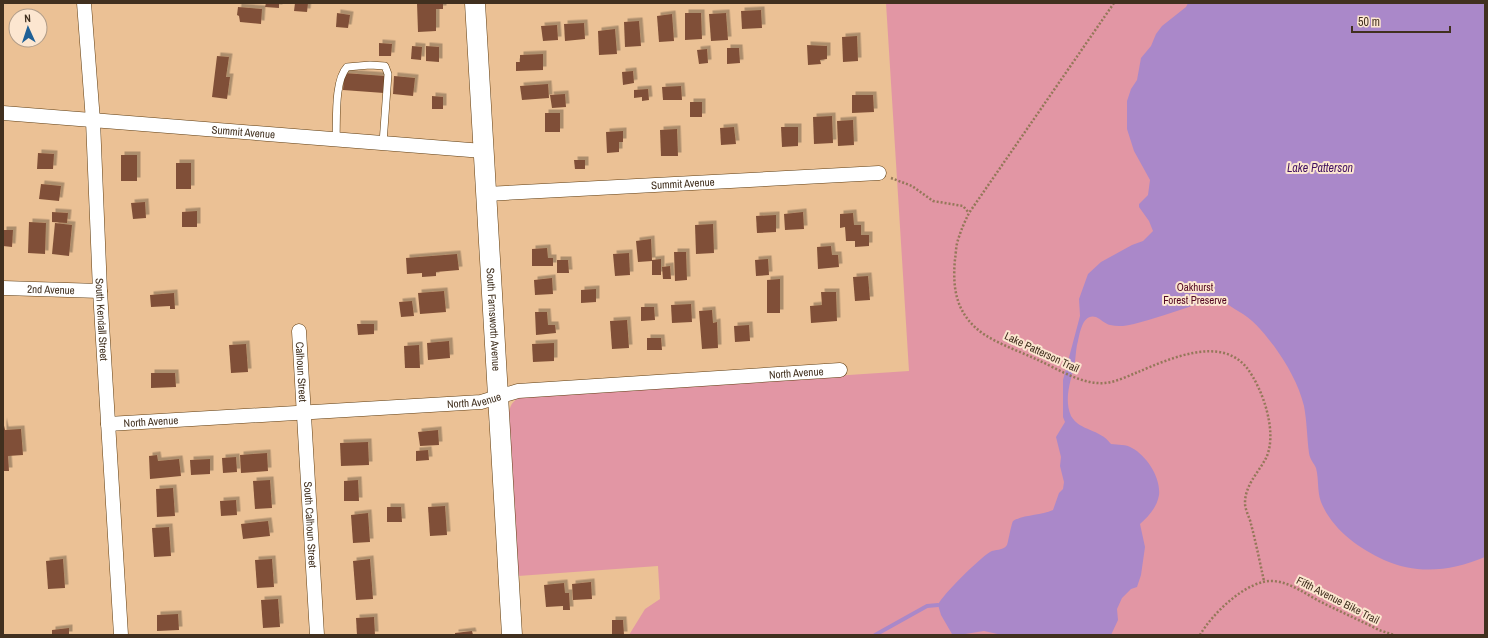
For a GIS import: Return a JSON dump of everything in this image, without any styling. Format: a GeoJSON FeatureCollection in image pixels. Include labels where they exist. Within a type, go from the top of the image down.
{"type":"FeatureCollection","features":[{"type":"Feature","properties":{"kind":"street","name":"South Kendall Street"},"geometry":{"type":"LineString","coordinates":[[84,3],[93,121],[100,291],[121,635]]}},
{"type":"Feature","properties":{"kind":"street","name":"South Farnsworth Avenue"},"geometry":{"type":"LineString","coordinates":[[475,3],[512,635]]}},
{"type":"Feature","properties":{"kind":"street","name":"Summit Avenue"},"geometry":{"type":"LineString","coordinates":[[3,113],[483,151]]}},
{"type":"Feature","properties":{"kind":"street","name":"Summit Avenue"},"geometry":{"type":"LineString","coordinates":[[486,194],[880,173]]}},
{"type":"Feature","properties":{"kind":"street","name":"2nd Avenue"},"geometry":{"type":"LineString","coordinates":[[3,288],[100,291]]}},
{"type":"Feature","properties":{"kind":"street","name":"Calhoun Street"},"geometry":{"type":"LineString","coordinates":[[299,331],[303,414]]}},
{"type":"Feature","properties":{"kind":"street","name":"North Avenue"},"geometry":{"type":"LineString","coordinates":[[108,424],[303,414],[481,402],[518,391],[840,370]]}},
{"type":"Feature","properties":{"kind":"street","name":"South Calhoun Street"},"geometry":{"type":"LineString","coordinates":[[303,414],[317,635]]}},
{"type":"Feature","properties":{"kind":"lane"},"geometry":{"type":"LineString","coordinates":[[336,140],[339,89],[342,73],[348,66],[370,65],[385,66],[388,74],[384,143]]}},
{"type":"Feature","properties":{"kind":"path","name":"Lake Patterson Trail"},"geometry":{"type":"LineString","coordinates":[[1114,3],[969,212],[957,241],[954,269],[955,289],[959,305],[967,319],[986,335],[1076,378],[1094,383],[1106,383],[1192,353],[1213,351],[1232,356],[1246,367],[1258,386],[1267,411],[1270,441],[1266,458],[1246,492],[1245,505],[1251,524],[1264,582]]}},
{"type":"Feature","properties":{"kind":"path"},"geometry":{"type":"LineString","coordinates":[[880,173],[912,186],[933,201],[963,206],[969,212]]}},
{"type":"Feature","properties":{"kind":"path","name":"Fifth Avenue Bike Trail"},"geometry":{"type":"LineString","coordinates":[[1264,582],[1274,581],[1291,585],[1379,630],[1394,635]]}},
{"type":"Feature","properties":{"kind":"path"},"geometry":{"type":"LineString","coordinates":[[1200,635],[1207,622],[1223,605],[1264,582]]}},
{"type":"Feature","properties":{"kind":"green space","name":"Oakhurst Forest Preserve"},"geometry":{"type":"Polygon","coordinates":[[[886,3],[1485,3],[1485,635],[629,635],[645,609],[660,599],[658,566],[518,576],[509,414],[512,404],[520,397],[909,371],[886,3]]]}},
{"type":"Feature","properties":{"kind":"water","name":"Lake Patterson"},"geometry":{"type":"Polygon","coordinates":[[[1188,3],[1485,3],[1485,557],[1447,568],[1409,568],[1397,565],[1374,555],[1347,537],[1332,521],[1321,502],[1316,468],[1310,458],[1309,453],[1304,406],[1299,390],[1288,367],[1274,346],[1254,322],[1226,303],[1211,299],[1156,318],[1125,326],[1106,324],[1096,317],[1092,317],[1085,320],[1081,328],[1068,395],[1071,416],[1080,425],[1101,435],[1111,444],[1127,446],[1143,456],[1152,468],[1159,488],[1158,499],[1154,507],[1140,524],[1145,547],[1141,575],[1137,587],[1131,589],[1122,598],[1117,609],[1118,620],[1111,635],[1002,635],[984,631],[959,635],[952,634],[941,615],[938,605],[946,593],[978,561],[990,552],[1001,549],[1007,545],[1013,521],[1022,517],[1053,510],[1059,493],[1063,489],[1064,482],[1060,466],[1061,457],[1056,437],[1065,422],[1063,417],[1063,380],[1080,316],[1079,299],[1088,274],[1101,262],[1132,245],[1143,241],[1153,231],[1149,221],[1139,207],[1139,204],[1148,195],[1150,180],[1134,151],[1127,129],[1127,101],[1131,89],[1137,80],[1141,58],[1151,46],[1156,34],[1162,26],[1186,7],[1188,3]]]}},
{"type":"Feature","properties":{"kind":"building"},"geometry":{"type":"Polygon","coordinates":[[[266,3],[279,3],[279,8],[265,7],[266,3]]]}},
{"type":"Feature","properties":{"kind":"building"},"geometry":{"type":"Polygon","coordinates":[[[295,3],[308,3],[307,12],[294,11],[295,3]]]}},
{"type":"Feature","properties":{"kind":"building"},"geometry":{"type":"Polygon","coordinates":[[[417,3],[443,3],[443,9],[436,9],[436,31],[418,32],[417,3]]]}},
{"type":"Feature","properties":{"kind":"building"},"geometry":{"type":"Polygon","coordinates":[[[238,7],[262,9],[261,24],[240,22],[239,16],[237,15],[238,7]]]}},
{"type":"Feature","properties":{"kind":"building"},"geometry":{"type":"Polygon","coordinates":[[[761,10],[762,28],[742,29],[741,11],[761,10]]]}},
{"type":"Feature","properties":{"kind":"building"},"geometry":{"type":"Polygon","coordinates":[[[337,13],[350,15],[348,28],[336,27],[337,13]]]}},
{"type":"Feature","properties":{"kind":"building"},"geometry":{"type":"Polygon","coordinates":[[[685,13],[701,13],[702,39],[685,40],[685,13]]]}},
{"type":"Feature","properties":{"kind":"building"},"geometry":{"type":"Polygon","coordinates":[[[726,13],[728,40],[711,41],[709,14],[726,13]]]}},
{"type":"Feature","properties":{"kind":"building"},"geometry":{"type":"Polygon","coordinates":[[[672,14],[674,41],[659,42],[657,16],[672,14]]]}},
{"type":"Feature","properties":{"kind":"building"},"geometry":{"type":"Polygon","coordinates":[[[639,21],[641,46],[625,47],[624,22],[639,21]]]}},
{"type":"Feature","properties":{"kind":"building"},"geometry":{"type":"Polygon","coordinates":[[[584,23],[585,39],[565,41],[564,24],[584,23]]]}},
{"type":"Feature","properties":{"kind":"building"},"geometry":{"type":"Polygon","coordinates":[[[557,25],[558,40],[543,41],[541,26],[557,25]]]}},
{"type":"Feature","properties":{"kind":"building"},"geometry":{"type":"Polygon","coordinates":[[[615,29],[617,54],[599,55],[598,31],[615,29]]]}},
{"type":"Feature","properties":{"kind":"building"},"geometry":{"type":"Polygon","coordinates":[[[857,36],[858,61],[843,62],[842,37],[857,36]]]}},
{"type":"Feature","properties":{"kind":"building"},"geometry":{"type":"Polygon","coordinates":[[[379,43],[392,44],[391,56],[379,56],[379,43]]]}},
{"type":"Feature","properties":{"kind":"building"},"geometry":{"type":"Polygon","coordinates":[[[807,45],[827,46],[827,59],[820,60],[821,64],[808,65],[807,45]]]}},
{"type":"Feature","properties":{"kind":"building"},"geometry":{"type":"Polygon","coordinates":[[[412,46],[422,47],[421,60],[411,59],[412,46]]]}},
{"type":"Feature","properties":{"kind":"building"},"geometry":{"type":"Polygon","coordinates":[[[426,46],[439,47],[439,62],[426,61],[426,46]]]}},
{"type":"Feature","properties":{"kind":"building"},"geometry":{"type":"Polygon","coordinates":[[[727,48],[739,48],[740,63],[727,64],[727,48]]]}},
{"type":"Feature","properties":{"kind":"building"},"geometry":{"type":"Polygon","coordinates":[[[707,49],[708,63],[699,64],[697,50],[707,49]]]}},
{"type":"Feature","properties":{"kind":"building"},"geometry":{"type":"Polygon","coordinates":[[[543,54],[543,70],[516,71],[516,62],[520,62],[520,55],[543,54]]]}},
{"type":"Feature","properties":{"kind":"building"},"geometry":{"type":"Polygon","coordinates":[[[217,56],[229,57],[226,77],[230,77],[227,99],[212,97],[217,56]]]}},
{"type":"Feature","properties":{"kind":"building"},"geometry":{"type":"Polygon","coordinates":[[[633,71],[634,83],[623,85],[622,72],[633,71]]]}},
{"type":"Feature","properties":{"kind":"building"},"geometry":{"type":"Polygon","coordinates":[[[344,73],[385,76],[384,93],[343,90],[344,73]]]}},
{"type":"Feature","properties":{"kind":"building"},"geometry":{"type":"Polygon","coordinates":[[[394,76],[415,78],[413,96],[393,94],[394,76]]]}},
{"type":"Feature","properties":{"kind":"building"},"geometry":{"type":"Polygon","coordinates":[[[548,84],[549,98],[522,100],[520,86],[548,84]]]}},
{"type":"Feature","properties":{"kind":"building"},"geometry":{"type":"Polygon","coordinates":[[[681,86],[682,100],[663,100],[662,87],[681,86]]]}},
{"type":"Feature","properties":{"kind":"building"},"geometry":{"type":"Polygon","coordinates":[[[648,89],[649,100],[642,101],[642,97],[634,98],[634,90],[648,89]]]}},
{"type":"Feature","properties":{"kind":"building"},"geometry":{"type":"Polygon","coordinates":[[[565,94],[566,107],[552,108],[550,95],[565,94]]]}},
{"type":"Feature","properties":{"kind":"building"},"geometry":{"type":"Polygon","coordinates":[[[852,95],[873,95],[874,112],[852,113],[852,95]]]}},
{"type":"Feature","properties":{"kind":"building"},"geometry":{"type":"Polygon","coordinates":[[[432,96],[443,97],[443,109],[432,109],[432,96]]]}},
{"type":"Feature","properties":{"kind":"building"},"geometry":{"type":"Polygon","coordinates":[[[690,102],[702,102],[702,117],[690,117],[690,102]]]}},
{"type":"Feature","properties":{"kind":"building"},"geometry":{"type":"Polygon","coordinates":[[[545,113],[560,113],[560,132],[545,132],[545,113]]]}},
{"type":"Feature","properties":{"kind":"building"},"geometry":{"type":"Polygon","coordinates":[[[832,116],[833,143],[814,144],[813,117],[832,116]]]}},
{"type":"Feature","properties":{"kind":"building"},"geometry":{"type":"Polygon","coordinates":[[[853,120],[854,145],[838,146],[837,121],[853,120]]]}},
{"type":"Feature","properties":{"kind":"building"},"geometry":{"type":"Polygon","coordinates":[[[734,127],[736,144],[721,145],[720,128],[734,127]]]}},
{"type":"Feature","properties":{"kind":"building"},"geometry":{"type":"Polygon","coordinates":[[[781,127],[798,127],[798,146],[782,147],[781,127]]]}},
{"type":"Feature","properties":{"kind":"building"},"geometry":{"type":"Polygon","coordinates":[[[677,129],[678,156],[661,156],[660,130],[677,129]]]}},
{"type":"Feature","properties":{"kind":"building"},"geometry":{"type":"Polygon","coordinates":[[[623,131],[623,142],[619,142],[619,152],[607,153],[606,132],[623,131]]]}},
{"type":"Feature","properties":{"kind":"building"},"geometry":{"type":"Polygon","coordinates":[[[38,153],[54,154],[53,169],[37,169],[38,153]]]}},
{"type":"Feature","properties":{"kind":"building"},"geometry":{"type":"Polygon","coordinates":[[[121,155],[137,155],[137,181],[121,181],[121,155]]]}},
{"type":"Feature","properties":{"kind":"building"},"geometry":{"type":"Polygon","coordinates":[[[574,160],[585,160],[585,169],[575,169],[574,160]]]}},
{"type":"Feature","properties":{"kind":"building"},"geometry":{"type":"Polygon","coordinates":[[[176,163],[191,163],[191,189],[176,189],[176,163]]]}},
{"type":"Feature","properties":{"kind":"building"},"geometry":{"type":"Polygon","coordinates":[[[41,184],[61,186],[59,201],[39,199],[41,184]]]}},
{"type":"Feature","properties":{"kind":"building"},"geometry":{"type":"Polygon","coordinates":[[[145,202],[146,218],[133,219],[131,203],[145,202]]]}},
{"type":"Feature","properties":{"kind":"building"},"geometry":{"type":"Polygon","coordinates":[[[197,211],[197,227],[182,227],[182,212],[197,211]]]}},
{"type":"Feature","properties":{"kind":"building"},"geometry":{"type":"Polygon","coordinates":[[[52,212],[68,213],[67,223],[52,222],[52,212]]]}},
{"type":"Feature","properties":{"kind":"building"},"geometry":{"type":"Polygon","coordinates":[[[803,212],[804,229],[785,230],[784,214],[803,212]]]}},
{"type":"Feature","properties":{"kind":"building"},"geometry":{"type":"Polygon","coordinates":[[[853,213],[854,225],[861,225],[861,235],[869,235],[869,246],[855,247],[855,241],[846,241],[845,227],[840,228],[840,214],[853,213]]]}},
{"type":"Feature","properties":{"kind":"building"},"geometry":{"type":"Polygon","coordinates":[[[776,215],[776,232],[757,233],[756,216],[776,215]]]}},
{"type":"Feature","properties":{"kind":"building"},"geometry":{"type":"Polygon","coordinates":[[[29,222],[46,223],[45,254],[28,253],[29,222]]]}},
{"type":"Feature","properties":{"kind":"building"},"geometry":{"type":"Polygon","coordinates":[[[55,223],[72,225],[69,256],[52,254],[55,223]]]}},
{"type":"Feature","properties":{"kind":"building"},"geometry":{"type":"Polygon","coordinates":[[[713,224],[714,253],[696,254],[695,225],[713,224]]]}},
{"type":"Feature","properties":{"kind":"building"},"geometry":{"type":"Polygon","coordinates":[[[3,230],[13,230],[12,247],[3,246],[3,230]]]}},
{"type":"Feature","properties":{"kind":"building"},"geometry":{"type":"Polygon","coordinates":[[[651,239],[652,260],[661,259],[661,275],[652,275],[652,261],[638,262],[636,241],[651,239]]]}},
{"type":"Feature","properties":{"kind":"building"},"geometry":{"type":"Polygon","coordinates":[[[831,246],[832,255],[838,255],[839,267],[818,269],[817,247],[831,246]]]}},
{"type":"Feature","properties":{"kind":"building"},"geometry":{"type":"Polygon","coordinates":[[[547,248],[548,258],[553,258],[553,266],[532,266],[532,249],[547,248]]]}},
{"type":"Feature","properties":{"kind":"building"},"geometry":{"type":"Polygon","coordinates":[[[674,252],[686,252],[687,280],[675,281],[674,252]]]}},
{"type":"Feature","properties":{"kind":"building"},"geometry":{"type":"Polygon","coordinates":[[[629,253],[630,275],[615,276],[613,254],[629,253]]]}},
{"type":"Feature","properties":{"kind":"building"},"geometry":{"type":"Polygon","coordinates":[[[457,254],[459,270],[436,272],[436,276],[422,277],[422,273],[407,274],[406,258],[457,254]]]}},
{"type":"Feature","properties":{"kind":"building"},"geometry":{"type":"Polygon","coordinates":[[[768,259],[769,275],[756,276],[755,260],[768,259]]]}},
{"type":"Feature","properties":{"kind":"building"},"geometry":{"type":"Polygon","coordinates":[[[557,260],[568,260],[569,273],[557,273],[557,260]]]}},
{"type":"Feature","properties":{"kind":"building"},"geometry":{"type":"Polygon","coordinates":[[[670,266],[671,279],[663,279],[662,267],[670,266]]]}},
{"type":"Feature","properties":{"kind":"building"},"geometry":{"type":"Polygon","coordinates":[[[868,276],[870,300],[855,301],[853,277],[868,276]]]}},
{"type":"Feature","properties":{"kind":"building"},"geometry":{"type":"Polygon","coordinates":[[[552,278],[553,294],[535,295],[534,280],[552,278]]]}},
{"type":"Feature","properties":{"kind":"building"},"geometry":{"type":"Polygon","coordinates":[[[780,279],[780,313],[767,313],[767,280],[780,279]]]}},
{"type":"Feature","properties":{"kind":"building"},"geometry":{"type":"Polygon","coordinates":[[[596,289],[596,302],[581,303],[581,290],[596,289]]]}},
{"type":"Feature","properties":{"kind":"building"},"geometry":{"type":"Polygon","coordinates":[[[444,291],[446,312],[420,314],[418,293],[444,291]]]}},
{"type":"Feature","properties":{"kind":"building"},"geometry":{"type":"Polygon","coordinates":[[[821,292],[836,292],[837,321],[811,323],[810,306],[822,305],[821,292]]]}},
{"type":"Feature","properties":{"kind":"building"},"geometry":{"type":"Polygon","coordinates":[[[174,293],[175,309],[170,309],[170,306],[151,307],[150,295],[174,293]]]}},
{"type":"Feature","properties":{"kind":"building"},"geometry":{"type":"Polygon","coordinates":[[[412,301],[414,316],[401,317],[399,302],[412,301]]]}},
{"type":"Feature","properties":{"kind":"building"},"geometry":{"type":"Polygon","coordinates":[[[691,304],[692,322],[672,323],[671,305],[691,304]]]}},
{"type":"Feature","properties":{"kind":"building"},"geometry":{"type":"Polygon","coordinates":[[[641,307],[654,307],[655,320],[641,321],[641,307]]]}},
{"type":"Feature","properties":{"kind":"building"},"geometry":{"type":"Polygon","coordinates":[[[712,310],[713,323],[717,322],[718,348],[702,349],[699,311],[712,310]]]}},
{"type":"Feature","properties":{"kind":"building"},"geometry":{"type":"Polygon","coordinates":[[[535,312],[547,312],[548,325],[555,325],[556,333],[536,335],[535,312]]]}},
{"type":"Feature","properties":{"kind":"building"},"geometry":{"type":"Polygon","coordinates":[[[627,320],[629,348],[612,349],[610,321],[627,320]]]}},
{"type":"Feature","properties":{"kind":"building"},"geometry":{"type":"Polygon","coordinates":[[[357,324],[374,324],[374,334],[358,335],[357,324]]]}},
{"type":"Feature","properties":{"kind":"building"},"geometry":{"type":"Polygon","coordinates":[[[749,325],[750,341],[735,342],[734,326],[749,325]]]}},
{"type":"Feature","properties":{"kind":"building"},"geometry":{"type":"Polygon","coordinates":[[[647,338],[661,338],[662,350],[647,350],[647,338]]]}},
{"type":"Feature","properties":{"kind":"building"},"geometry":{"type":"Polygon","coordinates":[[[449,341],[450,358],[428,360],[427,343],[449,341]]]}},
{"type":"Feature","properties":{"kind":"building"},"geometry":{"type":"Polygon","coordinates":[[[554,343],[554,361],[533,362],[532,344],[554,343]]]}},
{"type":"Feature","properties":{"kind":"building"},"geometry":{"type":"Polygon","coordinates":[[[246,344],[248,372],[231,373],[229,345],[246,344]]]}},
{"type":"Feature","properties":{"kind":"building"},"geometry":{"type":"Polygon","coordinates":[[[419,345],[420,368],[405,368],[404,346],[419,345]]]}},
{"type":"Feature","properties":{"kind":"building"},"geometry":{"type":"Polygon","coordinates":[[[151,373],[175,373],[176,387],[151,388],[151,373]]]}},
{"type":"Feature","properties":{"kind":"building"},"geometry":{"type":"Polygon","coordinates":[[[3,421],[5,430],[21,429],[23,455],[8,456],[9,471],[3,471],[3,421]]]}},
{"type":"Feature","properties":{"kind":"building"},"geometry":{"type":"Polygon","coordinates":[[[438,430],[439,445],[420,446],[418,432],[438,430]]]}},
{"type":"Feature","properties":{"kind":"building"},"geometry":{"type":"Polygon","coordinates":[[[368,442],[369,465],[341,466],[340,443],[368,442]]]}},
{"type":"Feature","properties":{"kind":"building"},"geometry":{"type":"Polygon","coordinates":[[[428,450],[429,460],[416,461],[416,451],[428,450]]]}},
{"type":"Feature","properties":{"kind":"building"},"geometry":{"type":"Polygon","coordinates":[[[267,453],[268,471],[241,473],[240,455],[267,453]]]}},
{"type":"Feature","properties":{"kind":"building"},"geometry":{"type":"Polygon","coordinates":[[[157,455],[158,461],[179,459],[181,476],[150,479],[149,456],[157,455]]]}},
{"type":"Feature","properties":{"kind":"building"},"geometry":{"type":"Polygon","coordinates":[[[236,457],[237,472],[223,473],[222,458],[236,457]]]}},
{"type":"Feature","properties":{"kind":"building"},"geometry":{"type":"Polygon","coordinates":[[[210,459],[210,474],[191,475],[190,460],[210,459]]]}},
{"type":"Feature","properties":{"kind":"building"},"geometry":{"type":"Polygon","coordinates":[[[270,480],[272,508],[255,509],[253,481],[270,480]]]}},
{"type":"Feature","properties":{"kind":"building"},"geometry":{"type":"Polygon","coordinates":[[[358,480],[359,501],[344,501],[344,481],[358,480]]]}},
{"type":"Feature","properties":{"kind":"building"},"geometry":{"type":"Polygon","coordinates":[[[173,488],[175,516],[157,517],[156,489],[173,488]]]}},
{"type":"Feature","properties":{"kind":"building"},"geometry":{"type":"Polygon","coordinates":[[[236,500],[237,515],[221,516],[220,501],[236,500]]]}},
{"type":"Feature","properties":{"kind":"building"},"geometry":{"type":"Polygon","coordinates":[[[445,506],[447,535],[430,536],[428,507],[445,506]]]}},
{"type":"Feature","properties":{"kind":"building"},"geometry":{"type":"Polygon","coordinates":[[[387,507],[401,507],[402,522],[387,522],[387,507]]]}},
{"type":"Feature","properties":{"kind":"building"},"geometry":{"type":"Polygon","coordinates":[[[368,513],[370,542],[353,543],[351,515],[368,513]]]}},
{"type":"Feature","properties":{"kind":"building"},"geometry":{"type":"Polygon","coordinates":[[[268,521],[270,536],[243,539],[241,524],[268,521]]]}},
{"type":"Feature","properties":{"kind":"building"},"geometry":{"type":"Polygon","coordinates":[[[169,527],[171,556],[154,557],[152,528],[169,527]]]}},
{"type":"Feature","properties":{"kind":"building"},"geometry":{"type":"Polygon","coordinates":[[[63,559],[65,588],[48,589],[46,561],[63,559]]]}},
{"type":"Feature","properties":{"kind":"building"},"geometry":{"type":"Polygon","coordinates":[[[272,559],[274,587],[257,588],[255,560],[272,559]]]}},
{"type":"Feature","properties":{"kind":"building"},"geometry":{"type":"Polygon","coordinates":[[[370,559],[373,599],[356,600],[353,561],[370,559]]]}},
{"type":"Feature","properties":{"kind":"building"},"geometry":{"type":"Polygon","coordinates":[[[591,582],[592,599],[573,600],[572,584],[591,582]]]}},
{"type":"Feature","properties":{"kind":"building"},"geometry":{"type":"Polygon","coordinates":[[[564,583],[565,593],[569,593],[570,610],[563,610],[563,606],[546,607],[544,585],[564,583]]]}},
{"type":"Feature","properties":{"kind":"building"},"geometry":{"type":"Polygon","coordinates":[[[278,599],[280,627],[263,628],[261,600],[278,599]]]}},
{"type":"Feature","properties":{"kind":"building"},"geometry":{"type":"Polygon","coordinates":[[[178,614],[179,630],[157,631],[157,615],[178,614]]]}},
{"type":"Feature","properties":{"kind":"building"},"geometry":{"type":"Polygon","coordinates":[[[374,617],[375,635],[357,635],[356,618],[374,617]]]}},
{"type":"Feature","properties":{"kind":"building"},"geometry":{"type":"Polygon","coordinates":[[[612,620],[623,620],[624,635],[612,635],[612,620]]]}},
{"type":"Feature","properties":{"kind":"building"},"geometry":{"type":"Polygon","coordinates":[[[69,628],[69,635],[52,635],[52,630],[69,628]]]}},
{"type":"Feature","properties":{"kind":"building"},"geometry":{"type":"Polygon","coordinates":[[[472,631],[473,635],[455,635],[455,633],[472,631]]]}},
{"type":"Feature","properties":{"kind":"waterway"},"geometry":{"type":"LineString","coordinates":[[875,635],[927,606],[938,605]]}}]}
